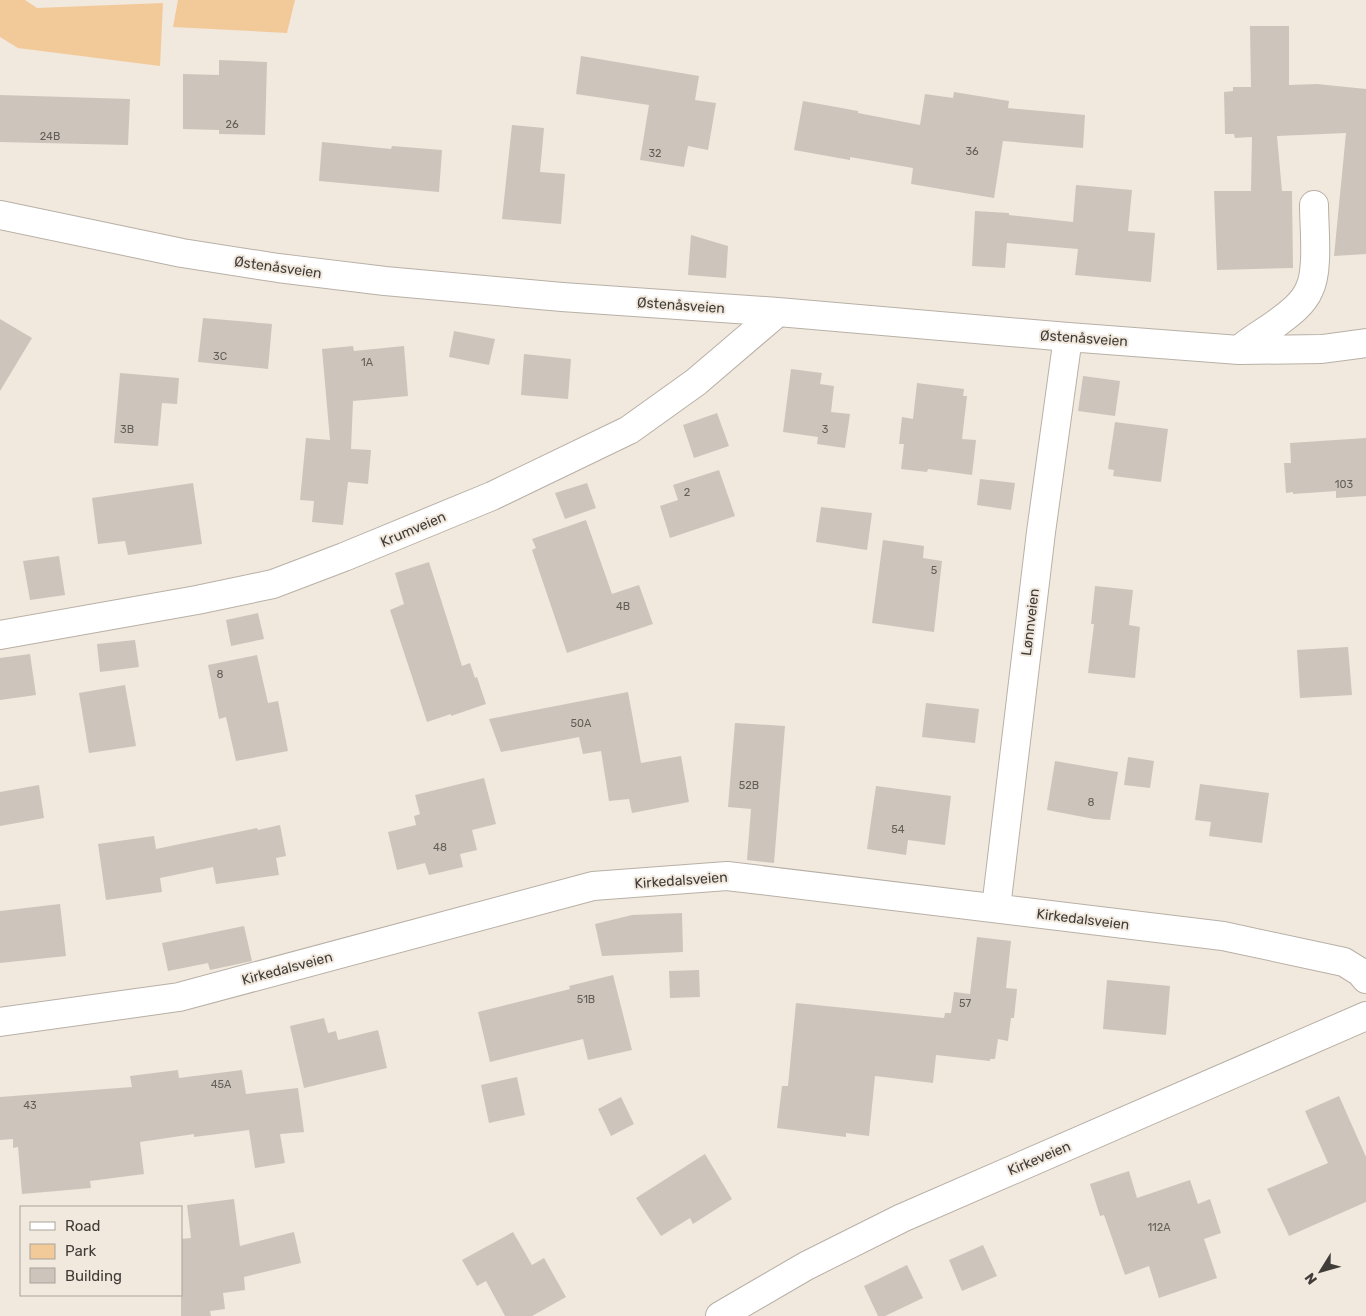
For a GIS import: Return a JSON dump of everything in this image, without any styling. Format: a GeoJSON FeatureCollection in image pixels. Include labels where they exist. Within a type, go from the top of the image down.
{"type":"FeatureCollection","features":[{"type":"Feature","properties":{"kind":"street"},"geometry":{"type":"LineString","coordinates":[[1239,350],[1251,339],[1276,324],[1298,306],[1309,290],[1314,275],[1314,205]]}},
{"type":"Feature","properties":{"kind":"street","name":"Østenåsveien"},"geometry":{"type":"LineString","coordinates":[[0,215],[182,253],[278,268],[385,281],[562,297],[778,312],[1239,350],[1322,349],[1366,343]]}},
{"type":"Feature","properties":{"kind":"street","name":"Krumveien"},"geometry":{"type":"LineString","coordinates":[[0,635],[197,600],[273,584],[492,496],[629,430],[696,382],[778,312]]}},
{"type":"Feature","properties":{"kind":"street","name":"Lønnveien"},"geometry":{"type":"LineString","coordinates":[[996,908],[1041,532],[1068,337]]}},
{"type":"Feature","properties":{"kind":"street","name":"Kirkedalsveien"},"geometry":{"type":"LineString","coordinates":[[0,1022],[179,997],[593,886],[727,876],[1223,936],[1344,962],[1360,972],[1366,979]]}},
{"type":"Feature","properties":{"kind":"street","name":"Kirkeveien"},"geometry":{"type":"LineString","coordinates":[[720,1316],[806,1266],[902,1218],[1366,1016]]}},
{"type":"Feature","properties":{"kind":"green space"},"geometry":{"type":"Polygon","coordinates":[[[0,0],[25,0],[37,8],[163,3],[160,66],[18,48],[0,37],[0,0]]]}},
{"type":"Feature","properties":{"kind":"green space"},"geometry":{"type":"Polygon","coordinates":[[[178,0],[295,0],[287,33],[173,27],[178,0]]]}},
{"type":"Feature","properties":{"kind":"building"},"geometry":{"type":"Polygon","coordinates":[[[1250,26],[1289,26],[1289,85],[1317,84],[1366,89],[1366,254],[1334,256],[1346,133],[1277,136],[1282,191],[1292,191],[1293,268],[1217,270],[1214,191],[1251,191],[1252,137],[1235,138],[1234,134],[1225,134],[1224,92],[1233,91],[1233,87],[1251,87],[1250,26]]]}},
{"type":"Feature","properties":{"kind":"building"},"geometry":{"type":"Polygon","coordinates":[[[581,56],[699,76],[695,100],[716,103],[708,150],[688,146],[684,167],[640,160],[649,105],[576,94],[581,56]]]}},
{"type":"Feature","properties":{"kind":"building"},"geometry":{"type":"Polygon","coordinates":[[[219,60],[267,62],[265,135],[219,134],[219,130],[183,129],[183,74],[219,75],[219,60]]]}},
{"type":"Feature","properties":{"kind":"building"},"geometry":{"type":"Polygon","coordinates":[[[954,92],[1009,101],[1008,108],[1085,115],[1083,148],[1003,141],[994,198],[911,184],[913,168],[850,157],[850,160],[794,150],[803,101],[920,125],[925,94],[953,98],[954,92]]]}},
{"type":"Feature","properties":{"kind":"building"},"geometry":{"type":"Polygon","coordinates":[[[0,95],[130,99],[128,145],[0,142],[0,95]]]}},
{"type":"Feature","properties":{"kind":"building"},"geometry":{"type":"Polygon","coordinates":[[[512,125],[544,128],[540,172],[565,174],[561,224],[502,219],[512,125]]]}},
{"type":"Feature","properties":{"kind":"building"},"geometry":{"type":"Polygon","coordinates":[[[322,142],[391,149],[392,146],[442,150],[439,192],[319,181],[322,142]]]}},
{"type":"Feature","properties":{"kind":"building"},"geometry":{"type":"Polygon","coordinates":[[[1076,185],[1132,190],[1128,231],[1155,233],[1151,282],[1075,275],[1078,249],[1007,243],[1005,268],[972,266],[975,211],[1009,213],[1009,215],[1073,222],[1076,185]]]}},
{"type":"Feature","properties":{"kind":"building"},"geometry":{"type":"Polygon","coordinates":[[[691,235],[728,246],[726,278],[688,275],[691,235]]]}},
{"type":"Feature","properties":{"kind":"building"},"geometry":{"type":"Polygon","coordinates":[[[203,318],[272,324],[268,369],[198,362],[203,318]]]}},
{"type":"Feature","properties":{"kind":"building"},"geometry":{"type":"Polygon","coordinates":[[[0,319],[32,338],[0,391],[0,319]]]}},
{"type":"Feature","properties":{"kind":"building"},"geometry":{"type":"Polygon","coordinates":[[[454,331],[495,339],[489,365],[449,357],[454,331]]]}},
{"type":"Feature","properties":{"kind":"building"},"geometry":{"type":"Polygon","coordinates":[[[353,346],[354,351],[404,346],[408,396],[353,401],[351,449],[371,450],[368,484],[348,482],[343,525],[312,522],[314,501],[300,500],[306,438],[330,440],[322,349],[353,346]]]}},
{"type":"Feature","properties":{"kind":"building"},"geometry":{"type":"Polygon","coordinates":[[[524,354],[571,359],[568,399],[521,395],[524,354]]]}},
{"type":"Feature","properties":{"kind":"building"},"geometry":{"type":"Polygon","coordinates":[[[791,369],[822,373],[820,384],[834,386],[831,412],[850,414],[845,448],[817,444],[818,437],[783,432],[791,369]]]}},
{"type":"Feature","properties":{"kind":"building"},"geometry":{"type":"Polygon","coordinates":[[[120,373],[179,378],[177,404],[162,403],[158,446],[114,443],[120,373]]]}},
{"type":"Feature","properties":{"kind":"building"},"geometry":{"type":"Polygon","coordinates":[[[1083,376],[1120,381],[1115,416],[1078,411],[1083,376]]]}},
{"type":"Feature","properties":{"kind":"building"},"geometry":{"type":"Polygon","coordinates":[[[917,383],[964,389],[963,396],[967,396],[962,439],[976,440],[972,475],[928,469],[927,472],[901,469],[904,444],[899,444],[902,417],[913,419],[917,383]]]}},
{"type":"Feature","properties":{"kind":"building"},"geometry":{"type":"Polygon","coordinates":[[[717,413],[729,446],[694,458],[683,425],[717,413]]]}},
{"type":"Feature","properties":{"kind":"building"},"geometry":{"type":"Polygon","coordinates":[[[1115,422],[1168,429],[1161,482],[1113,476],[1114,470],[1108,469],[1115,422]]]}},
{"type":"Feature","properties":{"kind":"building"},"geometry":{"type":"Polygon","coordinates":[[[1366,438],[1366,496],[1336,498],[1336,491],[1286,493],[1284,463],[1291,463],[1290,443],[1366,438]]]}},
{"type":"Feature","properties":{"kind":"building"},"geometry":{"type":"Polygon","coordinates":[[[719,470],[735,516],[670,538],[660,506],[678,500],[673,485],[719,470]]]}},
{"type":"Feature","properties":{"kind":"building"},"geometry":{"type":"Polygon","coordinates":[[[980,479],[1015,483],[1011,510],[977,505],[980,479]]]}},
{"type":"Feature","properties":{"kind":"building"},"geometry":{"type":"Polygon","coordinates":[[[193,483],[202,544],[128,555],[125,541],[98,544],[92,498],[193,483]]]}},
{"type":"Feature","properties":{"kind":"building"},"geometry":{"type":"Polygon","coordinates":[[[587,483],[596,508],[565,519],[555,493],[587,483]]]}},
{"type":"Feature","properties":{"kind":"building"},"geometry":{"type":"Polygon","coordinates":[[[821,507],[872,513],[867,550],[816,542],[821,507]]]}},
{"type":"Feature","properties":{"kind":"building"},"geometry":{"type":"Polygon","coordinates":[[[586,520],[612,594],[639,585],[653,624],[567,653],[532,550],[536,548],[532,539],[586,520]]]}},
{"type":"Feature","properties":{"kind":"building"},"geometry":{"type":"Polygon","coordinates":[[[883,540],[924,546],[923,558],[942,561],[934,632],[872,623],[883,540]]]}},
{"type":"Feature","properties":{"kind":"building"},"geometry":{"type":"Polygon","coordinates":[[[59,556],[65,595],[30,600],[23,561],[59,556]]]}},
{"type":"Feature","properties":{"kind":"building"},"geometry":{"type":"Polygon","coordinates":[[[429,562],[462,666],[470,663],[486,704],[427,722],[390,610],[404,604],[395,573],[429,562]]]}},
{"type":"Feature","properties":{"kind":"building"},"geometry":{"type":"Polygon","coordinates":[[[1095,586],[1133,590],[1129,625],[1140,627],[1135,678],[1088,673],[1094,624],[1091,624],[1095,586]]]}},
{"type":"Feature","properties":{"kind":"building"},"geometry":{"type":"Polygon","coordinates":[[[258,613],[264,639],[231,646],[226,620],[258,613]]]}},
{"type":"Feature","properties":{"kind":"building"},"geometry":{"type":"Polygon","coordinates":[[[135,640],[139,667],[100,672],[97,644],[135,640]]]}},
{"type":"Feature","properties":{"kind":"building"},"geometry":{"type":"Polygon","coordinates":[[[1348,647],[1352,695],[1300,698],[1297,650],[1348,647]]]}},
{"type":"Feature","properties":{"kind":"building"},"geometry":{"type":"Polygon","coordinates":[[[30,654],[36,695],[0,700],[0,658],[30,654]]]}},
{"type":"Feature","properties":{"kind":"building"},"geometry":{"type":"Polygon","coordinates":[[[257,655],[268,703],[278,701],[288,751],[236,761],[226,717],[219,719],[208,665],[257,655]]]}},
{"type":"Feature","properties":{"kind":"building"},"geometry":{"type":"Polygon","coordinates":[[[125,685],[136,746],[89,753],[79,693],[125,685]]]}},
{"type":"Feature","properties":{"kind":"building"},"geometry":{"type":"Polygon","coordinates":[[[628,692],[641,763],[681,756],[689,802],[632,813],[629,799],[609,801],[601,751],[583,754],[579,737],[501,752],[489,719],[628,692]]]}},
{"type":"Feature","properties":{"kind":"building"},"geometry":{"type":"Polygon","coordinates":[[[926,703],[979,709],[975,743],[922,737],[926,703]]]}},
{"type":"Feature","properties":{"kind":"building"},"geometry":{"type":"Polygon","coordinates":[[[735,723],[785,726],[774,863],[747,860],[751,809],[728,807],[735,723]]]}},
{"type":"Feature","properties":{"kind":"building"},"geometry":{"type":"Polygon","coordinates":[[[1128,757],[1154,761],[1150,788],[1124,785],[1128,757]]]}},
{"type":"Feature","properties":{"kind":"building"},"geometry":{"type":"Polygon","coordinates":[[[1055,761],[1118,772],[1110,820],[1094,819],[1047,810],[1055,761]]]}},
{"type":"Feature","properties":{"kind":"building"},"geometry":{"type":"Polygon","coordinates":[[[484,778],[496,824],[472,830],[477,850],[460,854],[463,867],[429,875],[425,863],[397,870],[388,832],[416,825],[414,816],[420,814],[415,795],[484,778]]]}},
{"type":"Feature","properties":{"kind":"building"},"geometry":{"type":"Polygon","coordinates":[[[1200,784],[1269,793],[1262,843],[1209,836],[1211,822],[1195,820],[1200,784]]]}},
{"type":"Feature","properties":{"kind":"building"},"geometry":{"type":"Polygon","coordinates":[[[39,785],[44,818],[0,826],[0,792],[39,785]]]}},
{"type":"Feature","properties":{"kind":"building"},"geometry":{"type":"Polygon","coordinates":[[[876,786],[951,796],[945,845],[908,840],[906,855],[867,849],[876,786]]]}},
{"type":"Feature","properties":{"kind":"building"},"geometry":{"type":"Polygon","coordinates":[[[280,825],[286,856],[276,858],[279,875],[216,884],[213,867],[160,878],[162,892],[106,900],[98,844],[154,836],[156,849],[280,825]]]}},
{"type":"Feature","properties":{"kind":"building"},"geometry":{"type":"Polygon","coordinates":[[[60,904],[66,956],[0,963],[0,911],[60,904]]]}},
{"type":"Feature","properties":{"kind":"building"},"geometry":{"type":"Polygon","coordinates":[[[682,913],[683,952],[602,956],[595,924],[632,915],[682,913]]]}},
{"type":"Feature","properties":{"kind":"building"},"geometry":{"type":"Polygon","coordinates":[[[244,926],[252,961],[210,970],[208,963],[168,971],[162,943],[244,926]]]}},
{"type":"Feature","properties":{"kind":"building"},"geometry":{"type":"Polygon","coordinates":[[[977,937],[1011,941],[1006,988],[1017,989],[1014,1018],[1011,1018],[1008,1041],[998,1039],[995,1059],[990,1059],[990,1061],[936,1055],[933,1083],[875,1076],[869,1136],[846,1133],[846,1137],[777,1128],[782,1086],[788,1086],[796,1003],[944,1018],[945,1013],[951,1013],[954,992],[970,994],[977,937]]]}},
{"type":"Feature","properties":{"kind":"building"},"geometry":{"type":"Polygon","coordinates":[[[699,970],[700,997],[670,998],[669,971],[699,970]]]}},
{"type":"Feature","properties":{"kind":"building"},"geometry":{"type":"Polygon","coordinates":[[[613,975],[632,1050],[588,1060],[583,1039],[490,1062],[478,1012],[570,989],[569,986],[613,975]]]}},
{"type":"Feature","properties":{"kind":"building"},"geometry":{"type":"Polygon","coordinates":[[[1107,980],[1170,986],[1166,1035],[1103,1029],[1107,980]]]}},
{"type":"Feature","properties":{"kind":"building"},"geometry":{"type":"Polygon","coordinates":[[[324,1018],[328,1033],[336,1031],[338,1040],[378,1030],[387,1068],[304,1088],[290,1026],[324,1018]]]}},
{"type":"Feature","properties":{"kind":"building"},"geometry":{"type":"Polygon","coordinates":[[[178,1070],[179,1078],[242,1070],[246,1094],[298,1088],[304,1132],[280,1134],[285,1163],[255,1168],[249,1130],[194,1137],[194,1134],[140,1142],[144,1174],[90,1181],[91,1188],[22,1194],[18,1147],[13,1148],[13,1139],[0,1140],[0,1097],[132,1087],[130,1076],[178,1070]]]}},
{"type":"Feature","properties":{"kind":"building"},"geometry":{"type":"Polygon","coordinates":[[[517,1077],[525,1115],[489,1123],[481,1085],[517,1077]]]}},
{"type":"Feature","properties":{"kind":"building"},"geometry":{"type":"Polygon","coordinates":[[[1339,1096],[1366,1157],[1366,1202],[1289,1236],[1267,1189],[1328,1163],[1305,1111],[1339,1096]]]}},
{"type":"Feature","properties":{"kind":"building"},"geometry":{"type":"Polygon","coordinates":[[[621,1097],[634,1124],[611,1136],[598,1109],[621,1097]]]}},
{"type":"Feature","properties":{"kind":"building"},"geometry":{"type":"Polygon","coordinates":[[[705,1154],[732,1199],[693,1224],[690,1218],[661,1236],[636,1198],[705,1154]]]}},
{"type":"Feature","properties":{"kind":"building"},"geometry":{"type":"Polygon","coordinates":[[[1129,1171],[1137,1198],[1190,1180],[1198,1204],[1210,1199],[1221,1233],[1204,1239],[1217,1278],[1159,1298],[1149,1266],[1125,1275],[1104,1215],[1100,1216],[1090,1184],[1129,1171]]]}},
{"type":"Feature","properties":{"kind":"building"},"geometry":{"type":"Polygon","coordinates":[[[234,1199],[240,1246],[294,1232],[301,1263],[244,1277],[245,1290],[223,1293],[225,1309],[210,1311],[211,1316],[181,1316],[182,1239],[191,1238],[187,1205],[234,1199]]]}},
{"type":"Feature","properties":{"kind":"building"},"geometry":{"type":"Polygon","coordinates":[[[513,1232],[532,1265],[544,1258],[566,1297],[532,1316],[505,1316],[486,1281],[477,1286],[462,1260],[513,1232]]]}},
{"type":"Feature","properties":{"kind":"building"},"geometry":{"type":"Polygon","coordinates":[[[983,1245],[997,1276],[962,1291],[949,1260],[983,1245]]]}},
{"type":"Feature","properties":{"kind":"building"},"geometry":{"type":"Polygon","coordinates":[[[907,1265],[923,1298],[885,1316],[878,1316],[864,1286],[907,1265]]]}}]}
